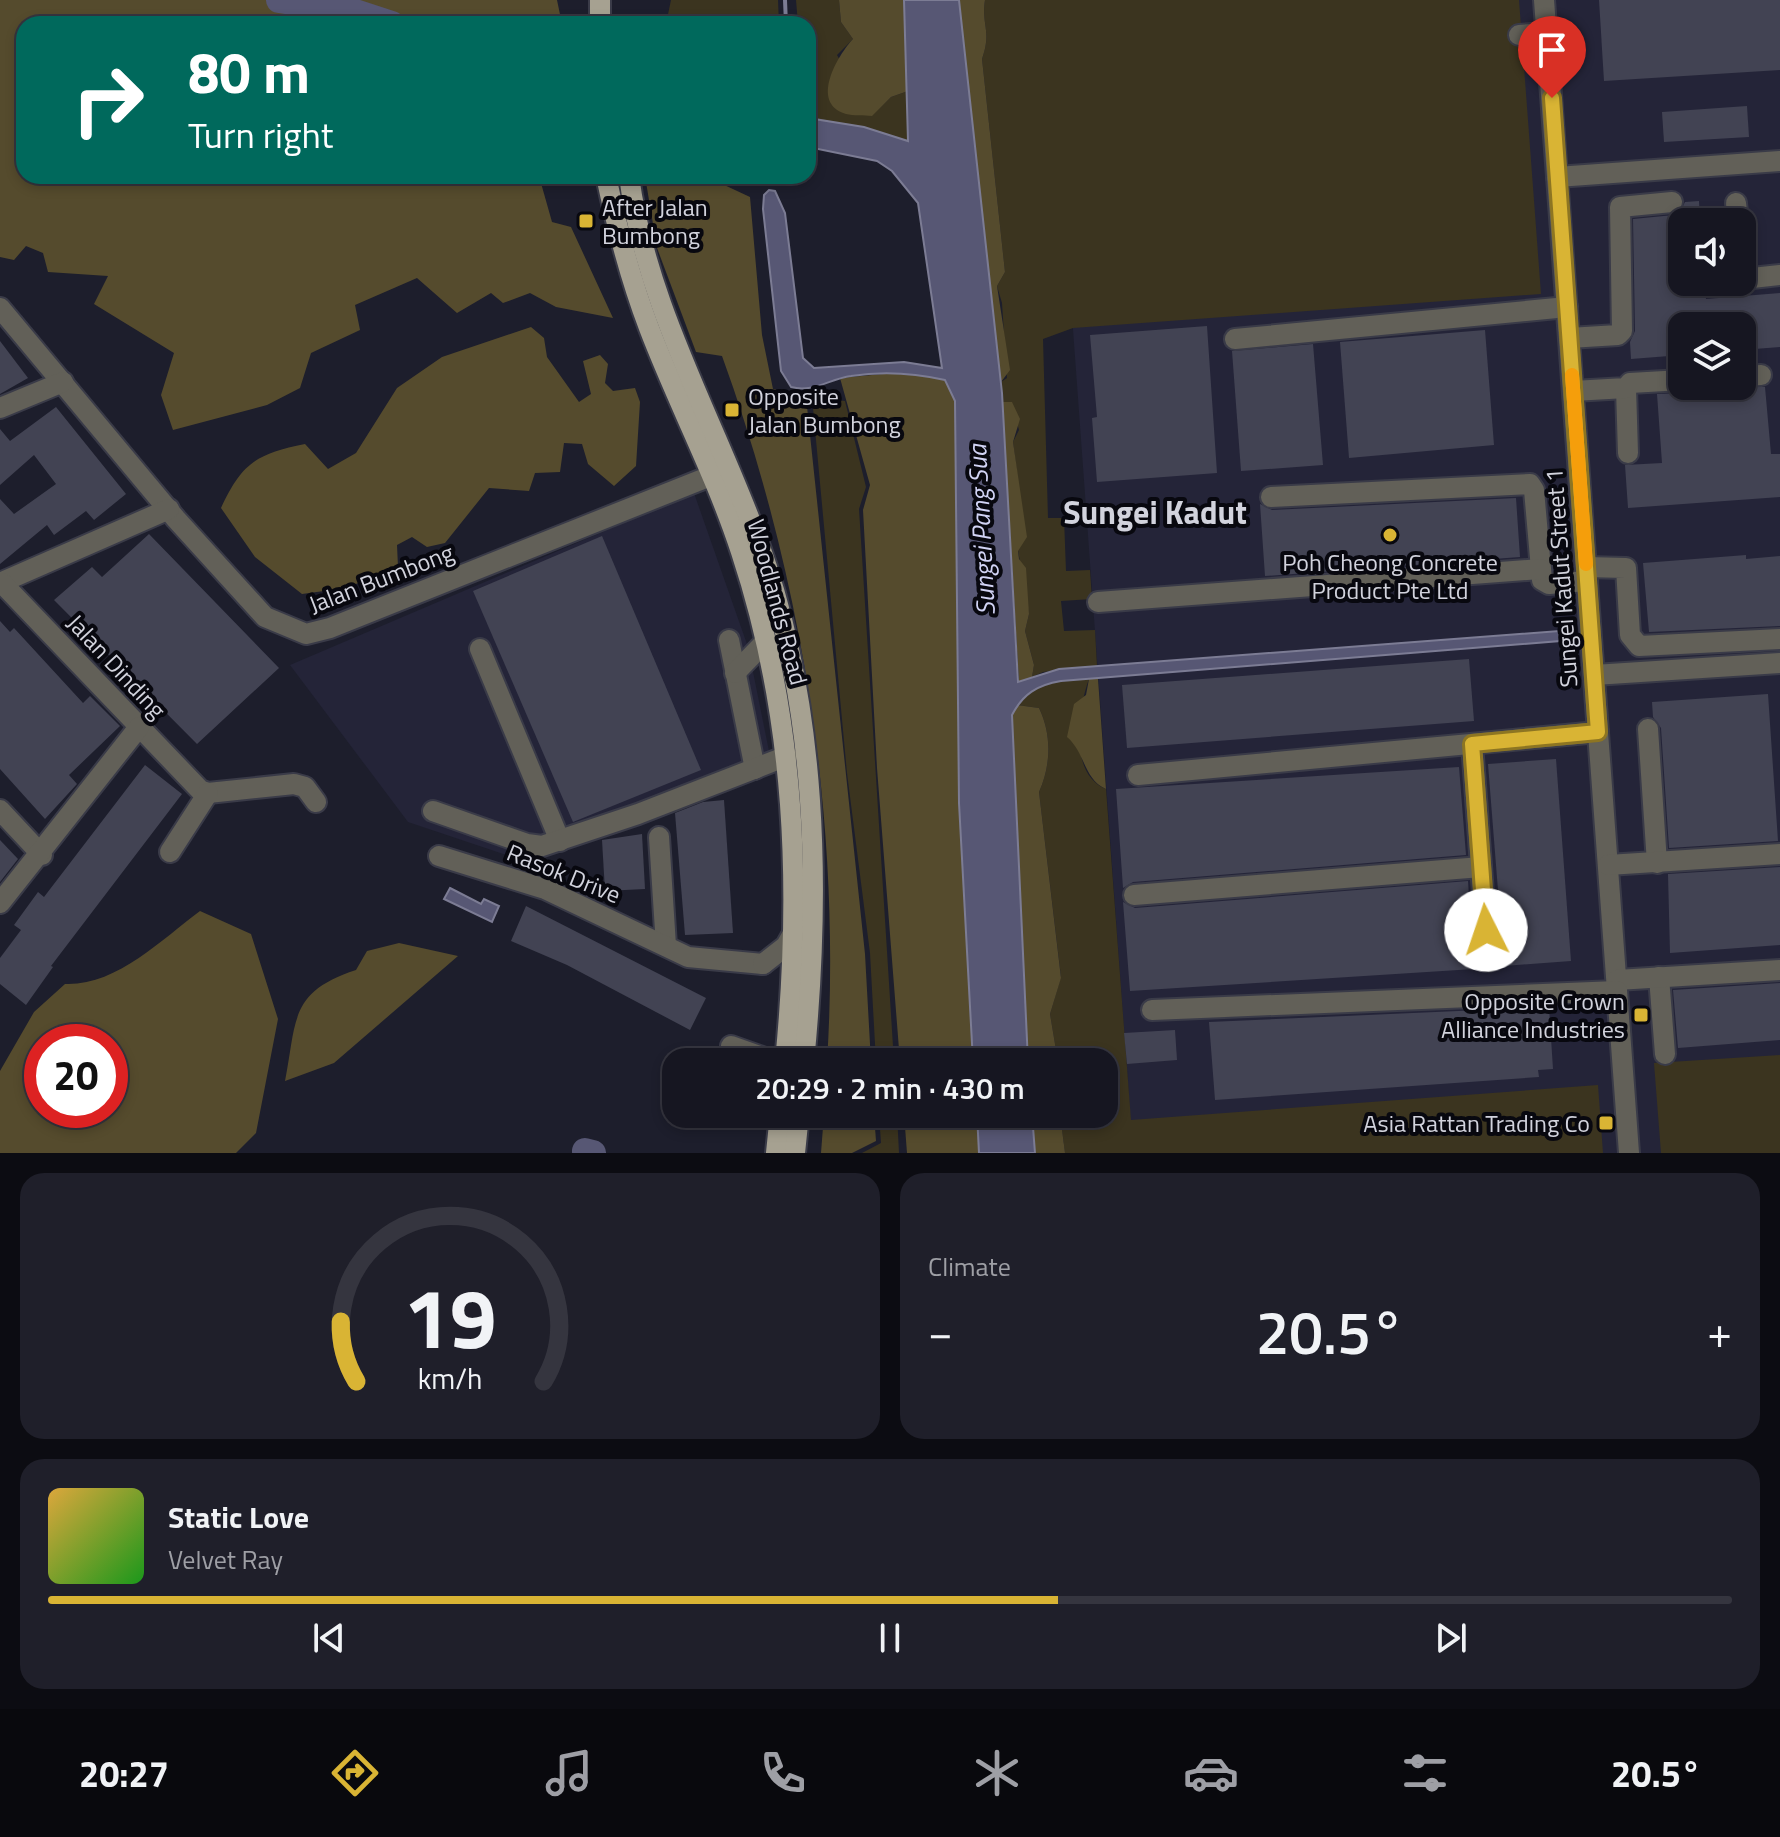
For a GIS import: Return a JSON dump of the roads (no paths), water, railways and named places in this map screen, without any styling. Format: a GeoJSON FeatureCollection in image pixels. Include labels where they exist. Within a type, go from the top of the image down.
{"type":"FeatureCollection","features":[{"type":"Feature","properties":{"kind":"main road","name":"Woodlands Road"},"geometry":{"type":"LineString","coordinates":[[608,184],[621,242],[644,314],[713,475],[741,552],[766,641],[787,756],[794,842],[795,930],[786,1048]]}},
{"type":"Feature","properties":{"kind":"main road","name":"Woodlands Road"},"geometry":{"type":"LineString","coordinates":[[630,184],[634,210],[666,320],[731,468],[759,545],[796,689],[805,752],[812,845],[813,933],[805,1048]]}},
{"type":"Feature","properties":{"kind":"main road"},"geometry":{"type":"LineString","coordinates":[[776,1153],[779,1128]]}},
{"type":"Feature","properties":{"kind":"main road"},"geometry":{"type":"LineString","coordinates":[[795,1153],[798,1128]]}},
{"type":"Feature","properties":{"kind":"street","name":"Sungei Kadut Street 1"},"geometry":{"type":"LineString","coordinates":[[1544,0],[1629,1153]]}},
{"type":"Feature","properties":{"kind":"street"},"geometry":{"type":"LineString","coordinates":[[1519,35],[1547,33]]}},
{"type":"Feature","properties":{"kind":"street"},"geometry":{"type":"LineString","coordinates":[[1557,177],[1780,161]]}},
{"type":"Feature","properties":{"kind":"street"},"geometry":{"type":"LineString","coordinates":[[1569,338],[1618,335],[1622,331],[1620,207],[1672,202]]}},
{"type":"Feature","properties":{"kind":"street"},"geometry":{"type":"LineString","coordinates":[[1756,278],[1780,275]]}},
{"type":"Feature","properties":{"kind":"street"},"geometry":{"type":"LineString","coordinates":[[1235,339],[1567,307]]}},
{"type":"Feature","properties":{"kind":"street","name":"Jalan Bumbong"},"geometry":{"type":"LineString","coordinates":[[0,308],[169,509],[265,617],[306,634],[359,617],[713,475]]}},
{"type":"Feature","properties":{"kind":"street"},"geometry":{"type":"LineString","coordinates":[[1628,453],[1626,388],[1630,383],[1668,381]]}},
{"type":"Feature","properties":{"kind":"street"},"geometry":{"type":"LineString","coordinates":[[0,408],[63,382]]}},
{"type":"Feature","properties":{"kind":"street"},"geometry":{"type":"LineString","coordinates":[[1573,391],[1626,388]]}},
{"type":"Feature","properties":{"kind":"street"},"geometry":{"type":"LineString","coordinates":[[1271,497],[1530,484],[1534,495],[1540,569],[1545,583],[1626,568],[1630,635],[1639,646],[1780,639]]}},
{"type":"Feature","properties":{"kind":"street"},"geometry":{"type":"LineString","coordinates":[[1,583],[169,509]]}},
{"type":"Feature","properties":{"kind":"street"},"geometry":{"type":"LineString","coordinates":[[1098,602],[1540,569]]}},
{"type":"Feature","properties":{"kind":"street","name":"Jalan Dinding"},"geometry":{"type":"LineString","coordinates":[[1,583],[201,789]]}},
{"type":"Feature","properties":{"kind":"street"},"geometry":{"type":"LineString","coordinates":[[729,640],[755,769]]}},
{"type":"Feature","properties":{"kind":"street"},"geometry":{"type":"LineString","coordinates":[[735,673],[766,641]]}},
{"type":"Feature","properties":{"kind":"street"},"geometry":{"type":"LineString","coordinates":[[480,649],[560,841]]}},
{"type":"Feature","properties":{"kind":"street"},"geometry":{"type":"LineString","coordinates":[[1594,675],[1780,663]]}},
{"type":"Feature","properties":{"kind":"street"},"geometry":{"type":"LineString","coordinates":[[0,903],[42,855],[139,727]]}},
{"type":"Feature","properties":{"kind":"street"},"geometry":{"type":"LineString","coordinates":[[1648,729],[1657,863]]}},
{"type":"Feature","properties":{"kind":"street"},"geometry":{"type":"LineString","coordinates":[[1138,775],[1598,732]]}},
{"type":"Feature","properties":{"kind":"street"},"geometry":{"type":"LineString","coordinates":[[1472,744],[1488,961]]}},
{"type":"Feature","properties":{"kind":"street"},"geometry":{"type":"LineString","coordinates":[[433,811],[527,844],[542,846],[787,756]]}},
{"type":"Feature","properties":{"kind":"street"},"geometry":{"type":"LineString","coordinates":[[170,852],[201,789],[294,784],[305,787],[316,802]]}},
{"type":"Feature","properties":{"kind":"street"},"geometry":{"type":"LineString","coordinates":[[0,810],[42,855]]}},
{"type":"Feature","properties":{"kind":"street"},"geometry":{"type":"LineString","coordinates":[[659,837],[666,946]]}},
{"type":"Feature","properties":{"kind":"street"},"geometry":{"type":"LineString","coordinates":[[1608,865],[1780,854]]}},
{"type":"Feature","properties":{"kind":"street","name":"Rasok Drive"},"geometry":{"type":"LineString","coordinates":[[439,856],[545,889],[697,960],[763,964]]}},
{"type":"Feature","properties":{"kind":"street"},"geometry":{"type":"LineString","coordinates":[[1134,895],[1481,867]]}},
{"type":"Feature","properties":{"kind":"street"},"geometry":{"type":"LineString","coordinates":[[792,996],[784,982],[763,964],[786,946],[795,930]]}},
{"type":"Feature","properties":{"kind":"street"},"geometry":{"type":"LineString","coordinates":[[1152,1010],[1617,985],[1659,977],[1780,970]]}},
{"type":"Feature","properties":{"kind":"street"},"geometry":{"type":"LineString","coordinates":[[1659,977],[1665,1054]]}},
{"type":"Feature","properties":{"kind":"street"},"geometry":{"type":"LineString","coordinates":[[731,1046],[737,1048]]}},
{"type":"Feature","properties":{"kind":"water","name":"Sungei Pang Sua"},"geometry":{"type":"Polygon","coordinates":[[[904,0],[959,0],[1002,393],[1018,682],[1059,669],[1559,631],[1560,641],[1061,681],[1038,688],[1026,696],[1012,715],[1027,1048],[972,1048],[959,803],[955,401],[945,380],[898,374],[863,374],[799,388],[791,387],[781,371],[763,209],[764,195],[769,190],[775,191],[785,213],[803,358],[814,368],[904,362],[942,368],[918,203],[892,171],[877,161],[816,149],[816,119],[864,127],[908,141],[904,0]]]}},
{"type":"Feature","properties":{"kind":"water"},"geometry":{"type":"Polygon","coordinates":[[[450,888],[481,904],[484,899],[499,906],[492,922],[444,899],[450,888]]]}},
{"type":"Feature","properties":{"kind":"water"},"geometry":{"type":"Polygon","coordinates":[[[978,1128],[1033,1128],[1035,1153],[979,1153],[978,1128]]]}},
{"type":"Feature","properties":{"kind":"waterway"},"geometry":{"type":"LineString","coordinates":[[279,0],[367,16]]}},
{"type":"Feature","properties":{"kind":"waterway"},"geometry":{"type":"LineString","coordinates":[[785,0],[786,16]]}},
{"type":"Feature","properties":{"kind":"waterway"},"geometry":{"type":"LineString","coordinates":[[585,1151],[593,1153]]}},
{"type":"Feature","properties":{"kind":"place","name":"After Jalan Bumbong"},"geometry":{"type":"Point","coordinates":[586,221]}},
{"type":"Feature","properties":{"kind":"place","name":"Opposite Jalan Bumbong"},"geometry":{"type":"Point","coordinates":[732,410]}},
{"type":"Feature","properties":{"kind":"place","name":"Poh Cheong Concrete Product Pte Ltd"},"geometry":{"type":"Point","coordinates":[1390,535]}},
{"type":"Feature","properties":{"kind":"place","name":"Opposite Crown Alliance Industries"},"geometry":{"type":"Point","coordinates":[1641,1015]}},
{"type":"Feature","properties":{"kind":"place","name":"Asia Rattan Trading Co"},"geometry":{"type":"Point","coordinates":[1606,1123]}},
{"type":"Feature","properties":{"kind":"district","name":"Sungei Kadut"},"geometry":{"type":"Point","coordinates":[1155,512]}}]}
